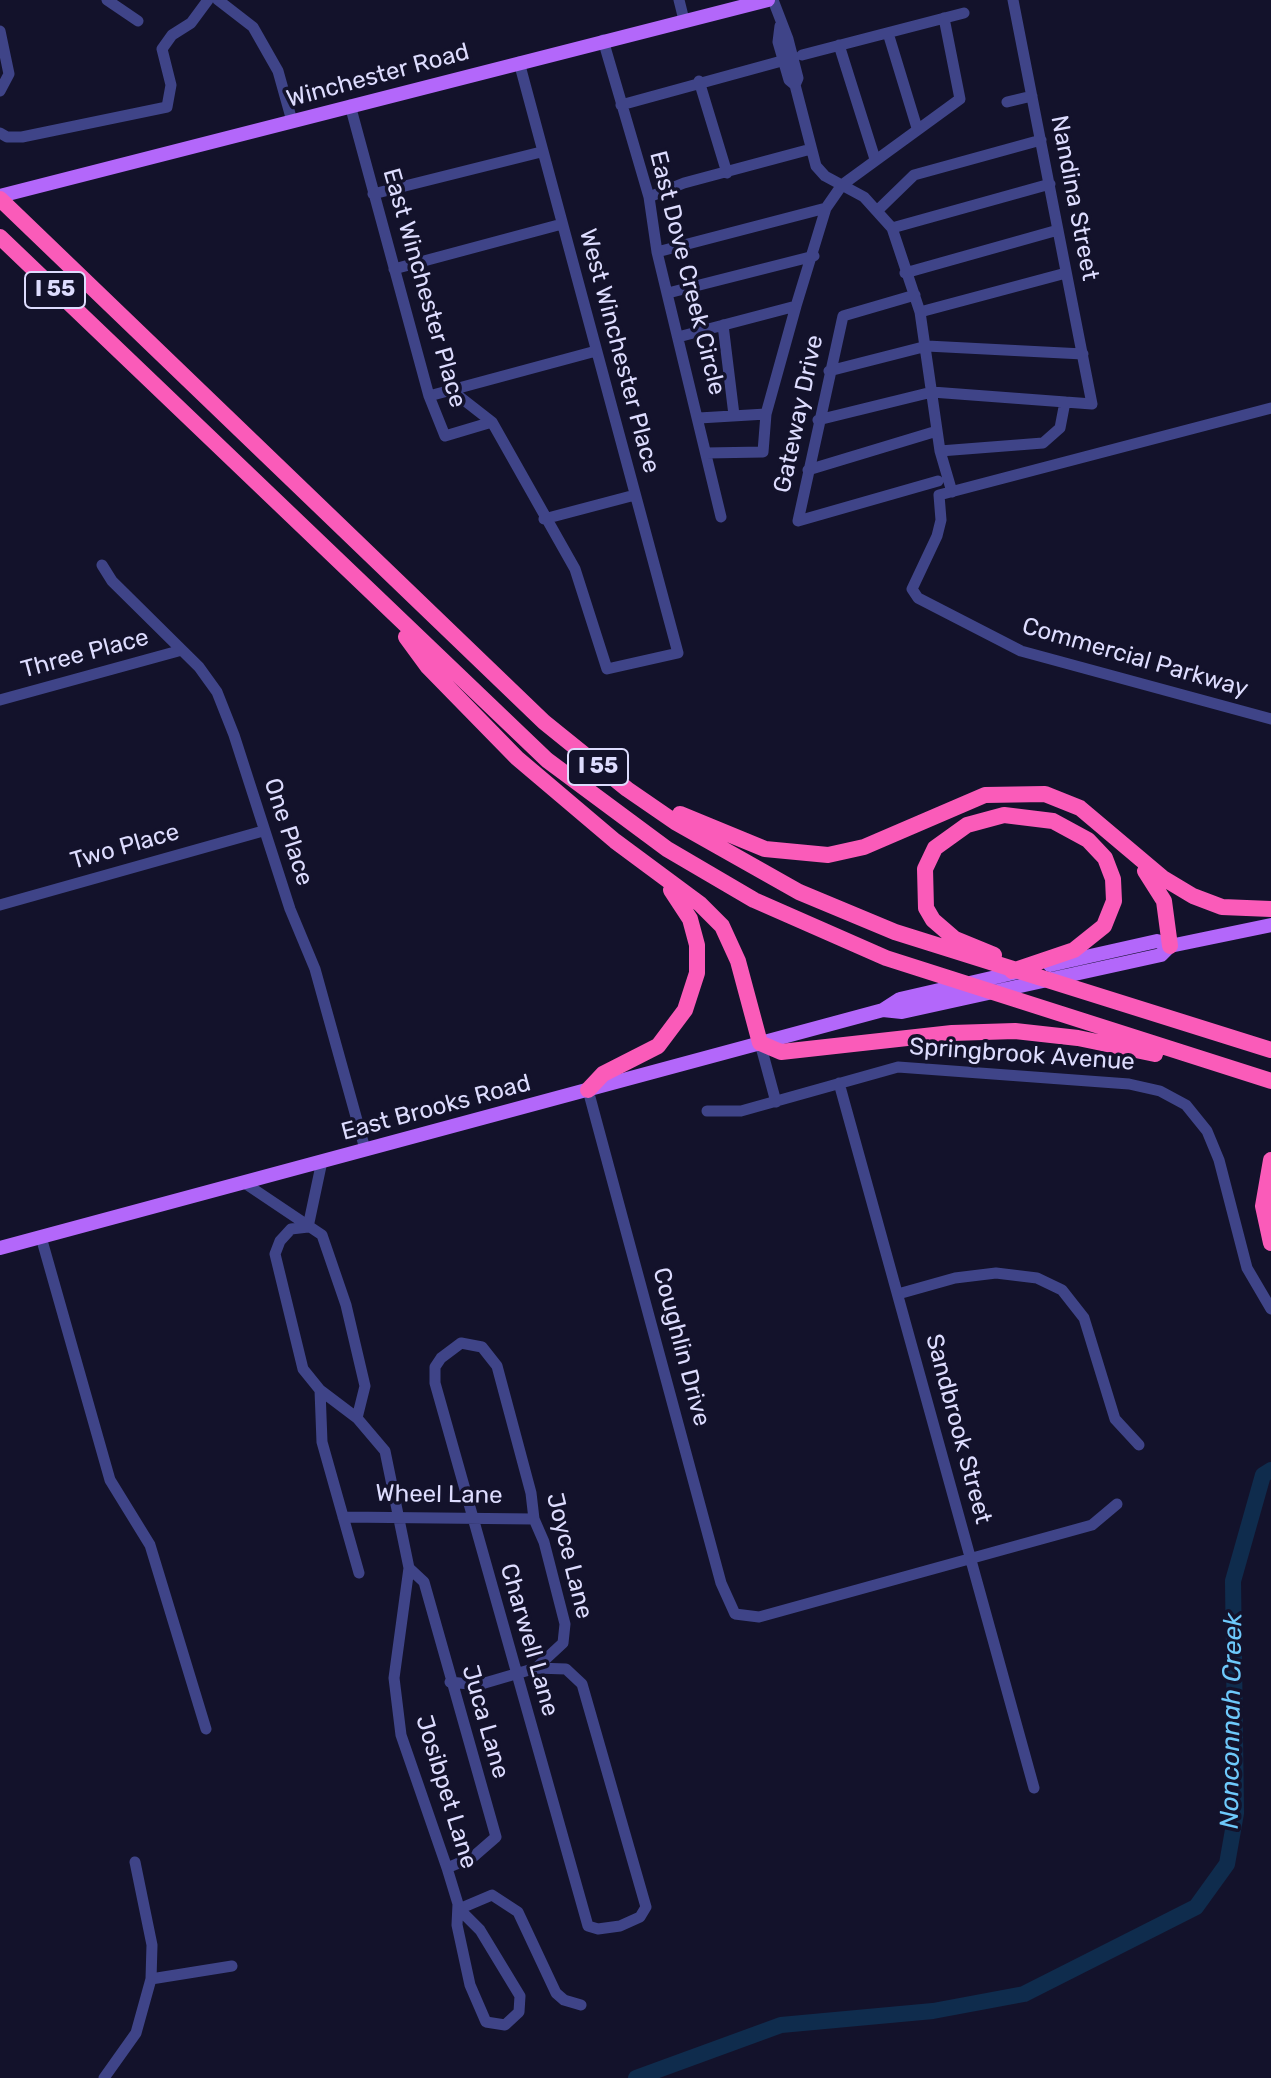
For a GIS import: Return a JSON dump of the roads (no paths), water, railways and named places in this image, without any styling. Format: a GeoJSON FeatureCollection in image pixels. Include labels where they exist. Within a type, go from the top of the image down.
{"type":"FeatureCollection","features":[{"type":"Feature","properties":{"kind":"highway","name":"I 55"},"geometry":{"type":"LineString","coordinates":[[0,198],[505,686],[627,789],[712,845],[799,892],[895,932],[1271,1050]]}},
{"type":"Feature","properties":{"kind":"highway","name":"I 55"},"geometry":{"type":"LineString","coordinates":[[0,237],[547,760],[631,825],[754,900],[841,941],[915,969],[1264,1078]]}},
{"type":"Feature","properties":{"kind":"highway"},"geometry":{"type":"LineString","coordinates":[[381,604],[428,667],[475,717],[563,799],[700,904],[722,926],[738,961],[760,1043],[781,1052],[952,1033],[1015,1031],[1078,1038],[1264,1078]]}},
{"type":"Feature","properties":{"kind":"highway"},"geometry":{"type":"LineString","coordinates":[[627,789],[737,840],[788,853],[828,855],[864,847],[967,800],[1012,792],[1045,794],[1071,804],[1099,822],[1163,878],[1193,896],[1222,907],[1271,909]]}},
{"type":"Feature","properties":{"kind":"highway"},"geometry":{"type":"LineString","coordinates":[[999,976],[1074,950],[1104,926],[1115,890],[1110,868],[1097,848],[1065,826],[1022,815],[985,819],[944,839],[935,848],[925,869],[926,908],[933,920],[955,939],[1007,959],[1028,975]]}},
{"type":"Feature","properties":{"kind":"highway"},"geometry":{"type":"LineString","coordinates":[[1121,842],[1160,891],[1169,919],[1170,946]]}},
{"type":"Feature","properties":{"kind":"highway"},"geometry":{"type":"LineString","coordinates":[[588,1090],[603,1074],[658,1046],[678,1023],[693,990],[697,959],[690,919],[672,891],[647,866]]}},
{"type":"Feature","properties":{"kind":"highway"},"geometry":{"type":"LineString","coordinates":[[1271,1160],[1263,1206],[1271,1243]]}},
{"type":"Feature","properties":{"kind":"main road","name":"Winchester Road"},"geometry":{"type":"LineString","coordinates":[[0,198],[603,40],[771,0]]}},
{"type":"Feature","properties":{"kind":"main road","name":"East Brooks Road"},"geometry":{"type":"LineString","coordinates":[[0,1248],[883,1010],[900,999],[1157,941],[1170,946],[1271,925]]}},
{"type":"Feature","properties":{"kind":"main road","name":"East Brooks Road"},"geometry":{"type":"LineString","coordinates":[[883,1010],[902,1012],[1161,955],[1170,946]]}},
{"type":"Feature","properties":{"kind":"street"},"geometry":{"type":"LineString","coordinates":[[107,0],[138,21]]}},
{"type":"Feature","properties":{"kind":"street"},"geometry":{"type":"LineString","coordinates":[[0,133],[7,137],[22,137],[167,107],[171,85],[162,49],[172,35],[195,19],[208,0]]}},
{"type":"Feature","properties":{"kind":"street"},"geometry":{"type":"LineString","coordinates":[[218,0],[253,27],[278,71],[292,121]]}},
{"type":"Feature","properties":{"kind":"street"},"geometry":{"type":"LineString","coordinates":[[679,0],[684,20]]}},
{"type":"Feature","properties":{"kind":"street"},"geometry":{"type":"LineString","coordinates":[[771,0],[780,22],[778,42],[789,59],[789,80],[795,85],[820,172],[878,210],[892,228],[920,312],[940,451],[952,492],[1271,408]]}},
{"type":"Feature","properties":{"kind":"street","name":"Nandina Street"},"geometry":{"type":"LineString","coordinates":[[1013,0],[1092,404],[1065,402]]}},
{"type":"Feature","properties":{"kind":"street"},"geometry":{"type":"LineString","coordinates":[[621,105],[699,81],[964,13]]}},
{"type":"Feature","properties":{"kind":"street"},"geometry":{"type":"LineString","coordinates":[[712,453],[763,452],[766,414],[796,306],[814,256],[826,208],[842,185],[960,99],[944,18]]}},
{"type":"Feature","properties":{"kind":"street"},"geometry":{"type":"LineString","coordinates":[[0,31],[9,74],[0,91]]}},
{"type":"Feature","properties":{"kind":"street"},"geometry":{"type":"LineString","coordinates":[[888,33],[917,128]]}},
{"type":"Feature","properties":{"kind":"street","name":"East Dove Creek Circle"},"geometry":{"type":"LineString","coordinates":[[603,40],[649,197],[657,252],[699,418],[712,453],[721,517]]}},
{"type":"Feature","properties":{"kind":"street"},"geometry":{"type":"LineString","coordinates":[[839,45],[875,159]]}},
{"type":"Feature","properties":{"kind":"street","name":"West Winchester Place"},"geometry":{"type":"LineString","coordinates":[[519,62],[678,653]]}},
{"type":"Feature","properties":{"kind":"street"},"geometry":{"type":"LineString","coordinates":[[699,81],[727,173]]}},
{"type":"Feature","properties":{"kind":"street"},"geometry":{"type":"LineString","coordinates":[[1007,102],[1032,96]]}},
{"type":"Feature","properties":{"kind":"street","name":"East Winchester Place"},"geometry":{"type":"LineString","coordinates":[[350,105],[429,396],[445,436],[492,422]]}},
{"type":"Feature","properties":{"kind":"street"},"geometry":{"type":"LineString","coordinates":[[878,210],[914,175],[1041,140]]}},
{"type":"Feature","properties":{"kind":"street"},"geometry":{"type":"LineString","coordinates":[[649,197],[684,183],[811,149]]}},
{"type":"Feature","properties":{"kind":"street"},"geometry":{"type":"LineString","coordinates":[[373,194],[541,152]]}},
{"type":"Feature","properties":{"kind":"street"},"geometry":{"type":"LineString","coordinates":[[892,228],[1050,184]]}},
{"type":"Feature","properties":{"kind":"street"},"geometry":{"type":"LineString","coordinates":[[657,252],[826,208]]}},
{"type":"Feature","properties":{"kind":"street"},"geometry":{"type":"LineString","coordinates":[[394,269],[562,224]]}},
{"type":"Feature","properties":{"kind":"street"},"geometry":{"type":"LineString","coordinates":[[905,273],[1058,230]]}},
{"type":"Feature","properties":{"kind":"street"},"geometry":{"type":"LineString","coordinates":[[668,293],[814,256]]}},
{"type":"Feature","properties":{"kind":"street"},"geometry":{"type":"LineString","coordinates":[[920,312],[1066,273]]}},
{"type":"Feature","properties":{"kind":"street","name":"Gateway Drive"},"geometry":{"type":"LineString","coordinates":[[915,295],[843,316],[798,521],[938,481]]}},
{"type":"Feature","properties":{"kind":"street"},"geometry":{"type":"LineString","coordinates":[[678,337],[796,306]]}},
{"type":"Feature","properties":{"kind":"street"},"geometry":{"type":"LineString","coordinates":[[723,325],[734,415]]}},
{"type":"Feature","properties":{"kind":"street"},"geometry":{"type":"LineString","coordinates":[[829,371],[927,346],[1083,354]]}},
{"type":"Feature","properties":{"kind":"street"},"geometry":{"type":"LineString","coordinates":[[429,396],[596,351]]}},
{"type":"Feature","properties":{"kind":"street","name":"East Winchester Place"},"geometry":{"type":"LineString","coordinates":[[451,390],[492,422],[544,519],[575,569],[607,669],[678,653]]}},
{"type":"Feature","properties":{"kind":"street"},"geometry":{"type":"LineString","coordinates":[[818,420],[932,392],[1065,402],[1060,428],[1043,443],[940,451]]}},
{"type":"Feature","properties":{"kind":"street"},"geometry":{"type":"LineString","coordinates":[[699,418],[766,414]]}},
{"type":"Feature","properties":{"kind":"street"},"geometry":{"type":"LineString","coordinates":[[808,470],[937,431]]}},
{"type":"Feature","properties":{"kind":"street","name":"Commercial Parkway"},"geometry":{"type":"LineString","coordinates":[[952,492],[939,495],[941,520],[937,536],[912,585],[918,598],[1031,655],[1271,719]]}},
{"type":"Feature","properties":{"kind":"street"},"geometry":{"type":"LineString","coordinates":[[544,519],[635,495]]}},
{"type":"Feature","properties":{"kind":"street","name":"One Place"},"geometry":{"type":"LineString","coordinates":[[102,565],[112,581],[182,650],[217,692],[234,735],[263,831],[315,969],[365,1149]]}},
{"type":"Feature","properties":{"kind":"street","name":"Three Place"},"geometry":{"type":"LineString","coordinates":[[0,700],[182,650]]}},
{"type":"Feature","properties":{"kind":"street","name":"Two Place"},"geometry":{"type":"LineString","coordinates":[[0,905],[263,831]]}},
{"type":"Feature","properties":{"kind":"street"},"geometry":{"type":"LineString","coordinates":[[760,1043],[776,1102]]}},
{"type":"Feature","properties":{"kind":"street","name":"Springbrook Avenue"},"geometry":{"type":"LineString","coordinates":[[707,1111],[732,1113],[889,1068],[911,1067],[1129,1084],[1169,1095],[1198,1117],[1211,1140],[1247,1268],[1271,1309]]}},
{"type":"Feature","properties":{"kind":"street","name":"Sandbrook Street"},"geometry":{"type":"LineString","coordinates":[[839,1083],[1034,1788]]}},
{"type":"Feature","properties":{"kind":"street","name":"Coughlin Drive"},"geometry":{"type":"LineString","coordinates":[[588,1090],[717,1569],[735,1614],[759,1617],[971,1559]]}},
{"type":"Feature","properties":{"kind":"street"},"geometry":{"type":"LineString","coordinates":[[308,1227],[322,1161]]}},
{"type":"Feature","properties":{"kind":"street"},"geometry":{"type":"LineString","coordinates":[[243,1182],[322,1235],[346,1305],[365,1386],[357,1418]]}},
{"type":"Feature","properties":{"kind":"street","name":"Josibpet Lane"},"geometry":{"type":"LineString","coordinates":[[308,1227],[291,1229],[280,1241],[275,1254],[303,1369],[320,1390],[357,1418],[385,1451],[409,1568],[394,1678],[401,1735],[459,1906]]}},
{"type":"Feature","properties":{"kind":"street"},"geometry":{"type":"LineString","coordinates":[[41,1237],[110,1480],[150,1545],[206,1729]]}},
{"type":"Feature","properties":{"kind":"street"},"geometry":{"type":"LineString","coordinates":[[898,1294],[955,1278],[996,1273],[1037,1278],[1062,1290],[1084,1318],[1115,1419],[1139,1445]]}},
{"type":"Feature","properties":{"kind":"street","name":"Charwell Lane"},"geometry":{"type":"LineString","coordinates":[[461,1343],[441,1358],[435,1367],[435,1383],[515,1676],[588,1926],[598,1929],[620,1926],[640,1917],[646,1907],[583,1688],[570,1671],[536,1668]]}},
{"type":"Feature","properties":{"kind":"street","name":"Joyce Lane"},"geometry":{"type":"LineString","coordinates":[[461,1343],[482,1347],[497,1366],[531,1493],[534,1519],[544,1542],[566,1632],[560,1646],[536,1668]]}},
{"type":"Feature","properties":{"kind":"street"},"geometry":{"type":"LineString","coordinates":[[320,1390],[322,1442],[359,1573]]}},
{"type":"Feature","properties":{"kind":"street"},"geometry":{"type":"LineString","coordinates":[[971,1559],[1092,1525],[1117,1504]]}},
{"type":"Feature","properties":{"kind":"street","name":"Wheel Lane"},"geometry":{"type":"LineString","coordinates":[[343,1517],[534,1519]]}},
{"type":"Feature","properties":{"kind":"street","name":"Juca Lane"},"geometry":{"type":"LineString","coordinates":[[409,1568],[424,1582],[496,1837],[473,1857],[447,1868]]}},
{"type":"Feature","properties":{"kind":"street"},"geometry":{"type":"LineString","coordinates":[[450,1682],[478,1685],[536,1668]]}},
{"type":"Feature","properties":{"kind":"street"},"geometry":{"type":"LineString","coordinates":[[104,2078],[136,2033],[151,1979],[152,1945],[135,1862]]}},
{"type":"Feature","properties":{"kind":"street"},"geometry":{"type":"LineString","coordinates":[[459,1906],[492,1895],[518,1912],[556,1993],[564,2000],[581,2005]]}},
{"type":"Feature","properties":{"kind":"street"},"geometry":{"type":"LineString","coordinates":[[459,1906],[480,1930],[520,1996],[519,2012],[505,2025],[486,2022],[470,1985],[457,1925],[459,1906]]}},
{"type":"Feature","properties":{"kind":"street"},"geometry":{"type":"LineString","coordinates":[[151,1979],[232,1966]]}},
{"type":"Feature","properties":{"kind":"waterway","name":"Nonconnah Creek"},"geometry":{"type":"LineString","coordinates":[[636,2078],[781,2025],[933,2011],[1024,1994],[1196,1907],[1227,1864],[1236,1813],[1233,1581],[1263,1475],[1271,1470]]}}]}
